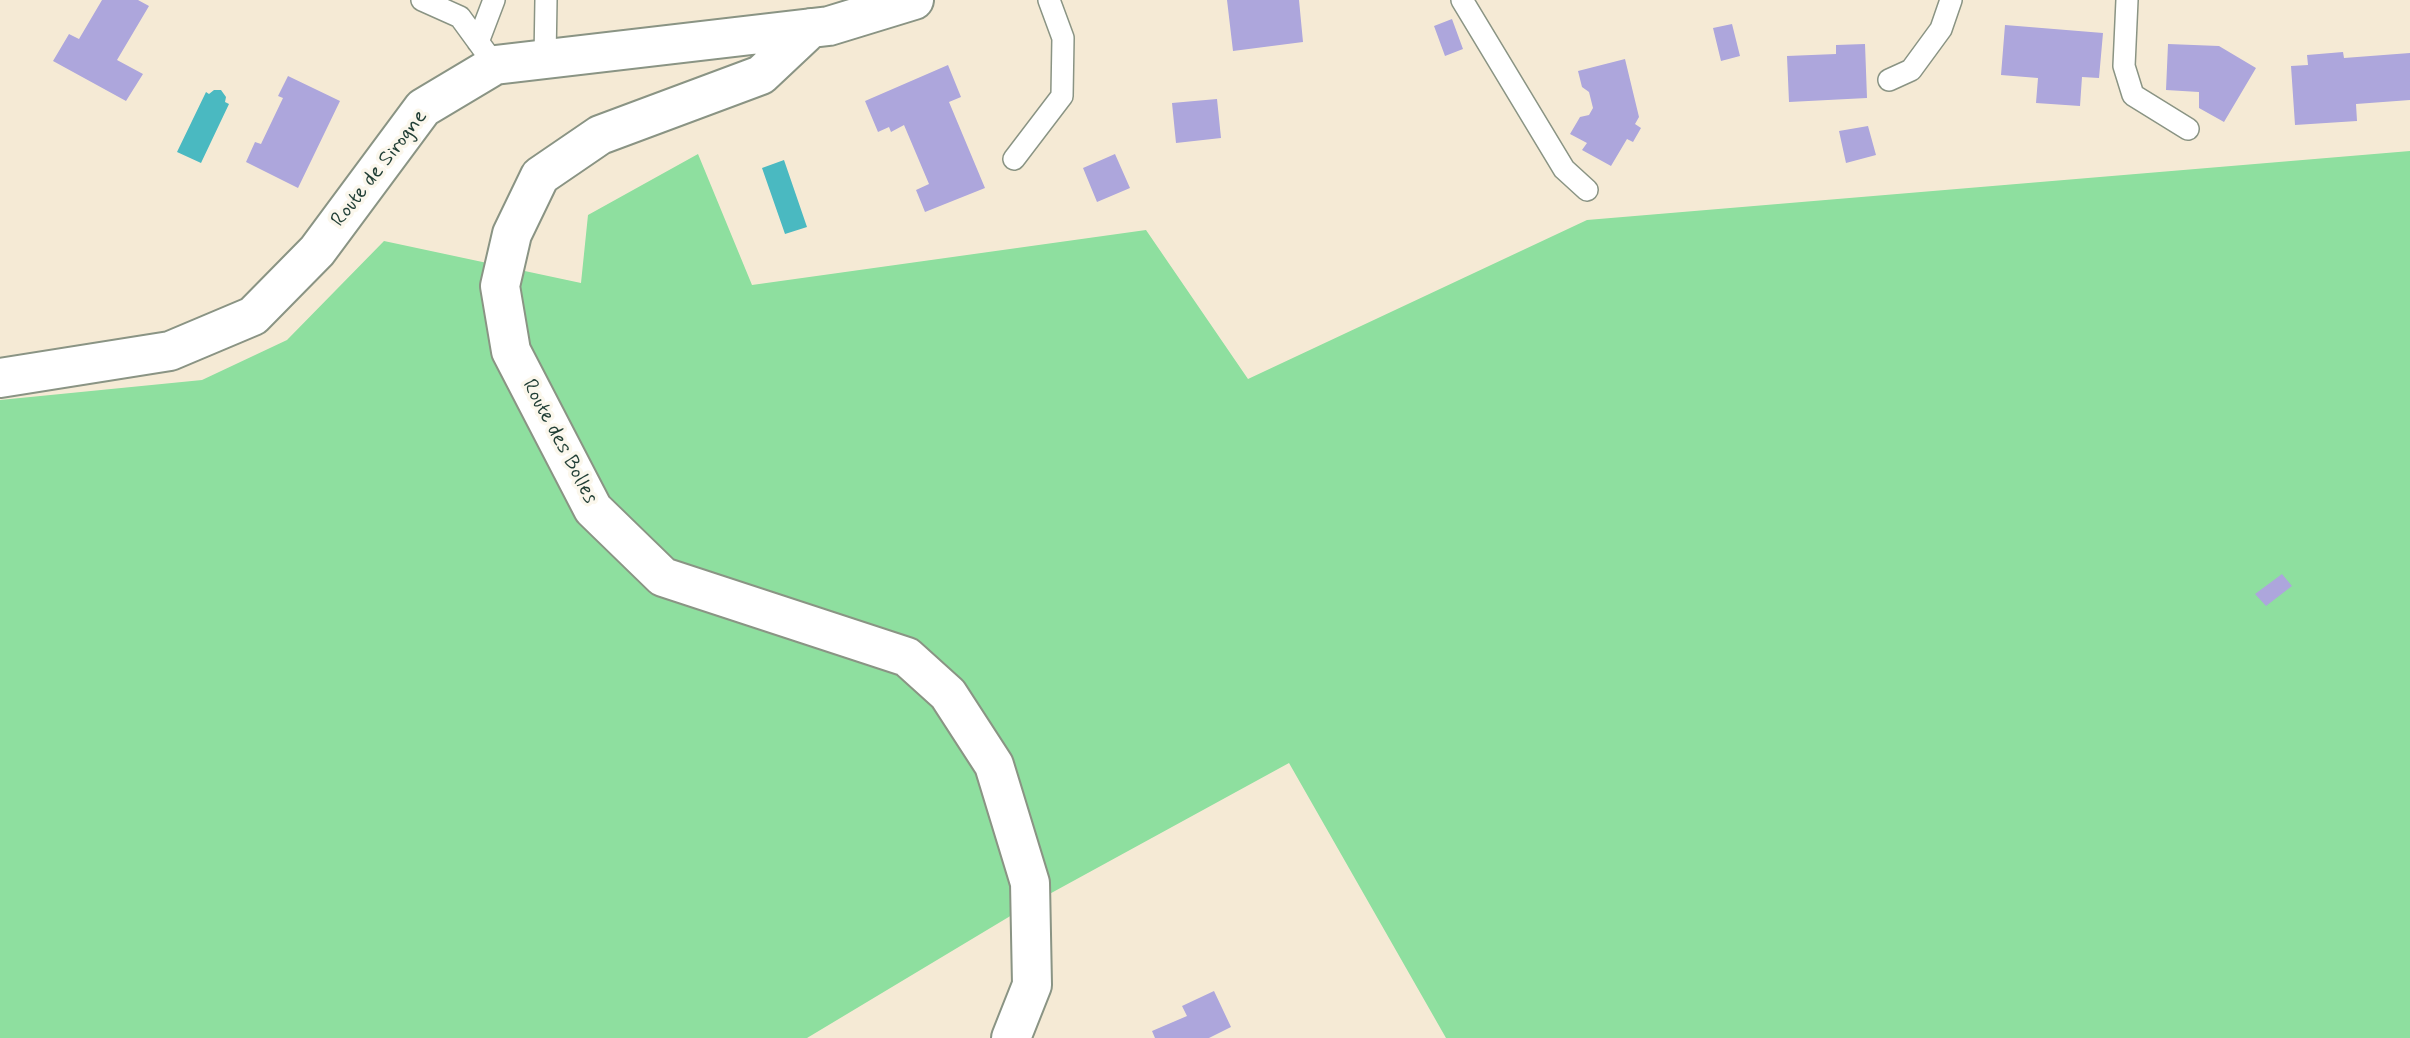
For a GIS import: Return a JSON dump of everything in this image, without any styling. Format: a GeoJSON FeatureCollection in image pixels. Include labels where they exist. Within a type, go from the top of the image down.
{"type":"FeatureCollection","features":[{"type":"Feature","properties":{"kind":"street","name":"Route de Sirogne"},"geometry":{"type":"LineString","coordinates":[[0,379],[170,351],[253,316],[317,251],[424,108],[486,53],[545,59],[830,26],[914,0]]}},
{"type":"Feature","properties":{"kind":"street","name":"Route des Bolles"},"geometry":{"type":"LineString","coordinates":[[811,28],[761,75],[600,135],[540,176],[512,234],[500,286],[511,351],[593,509],[663,577],[907,657],[948,694],[994,765],[1030,883],[1032,985],[1011,1038]]}},
{"type":"Feature","properties":{"kind":"lane"},"geometry":{"type":"LineString","coordinates":[[422,0],[460,17],[486,53]]}},
{"type":"Feature","properties":{"kind":"lane"},"geometry":{"type":"LineString","coordinates":[[486,53],[494,0]]}},
{"type":"Feature","properties":{"kind":"lane"},"geometry":{"type":"LineString","coordinates":[[545,59],[546,0]]}},
{"type":"Feature","properties":{"kind":"lane"},"geometry":{"type":"LineString","coordinates":[[1014,159],[1062,96],[1063,38],[1049,0]]}},
{"type":"Feature","properties":{"kind":"lane"},"geometry":{"type":"LineString","coordinates":[[1462,0],[1564,169],[1587,190]]}},
{"type":"Feature","properties":{"kind":"lane"},"geometry":{"type":"LineString","coordinates":[[1889,80],[1911,70],[1941,29],[1951,0]]}},
{"type":"Feature","properties":{"kind":"lane"},"geometry":{"type":"LineString","coordinates":[[2127,0],[2124,66],[2133,95],[2188,129]]}},
{"type":"Feature","properties":{"kind":"green space"},"geometry":{"type":"Polygon","coordinates":[[[2410,151],[2410,1038],[1446,1038],[1289,763],[1022,909],[807,1038],[0,1038],[0,400],[202,380],[287,340],[384,241],[581,283],[588,215],[698,154],[752,285],[1146,230],[1248,379],[1587,220],[2410,151]]]}},
{"type":"Feature","properties":{"kind":"water"},"geometry":{"type":"Polygon","coordinates":[[[214,90],[221,90],[226,97],[225,102],[229,104],[201,163],[177,152],[206,92],[209,94],[214,90]]]}},
{"type":"Feature","properties":{"kind":"water"},"geometry":{"type":"Polygon","coordinates":[[[784,160],[807,227],[785,234],[762,168],[784,160]]]}},
{"type":"Feature","properties":{"kind":"building"},"geometry":{"type":"Polygon","coordinates":[[[102,0],[138,0],[149,6],[117,60],[143,74],[126,101],[53,61],[69,34],[79,39],[102,0]]]}},
{"type":"Feature","properties":{"kind":"building"},"geometry":{"type":"Polygon","coordinates":[[[1227,0],[1299,0],[1303,42],[1233,51],[1227,0]]]}},
{"type":"Feature","properties":{"kind":"building"},"geometry":{"type":"Polygon","coordinates":[[[1452,19],[1463,49],[1445,56],[1434,26],[1452,19]]]}},
{"type":"Feature","properties":{"kind":"building"},"geometry":{"type":"Polygon","coordinates":[[[1732,24],[1740,56],[1721,61],[1713,28],[1732,24]]]}},
{"type":"Feature","properties":{"kind":"building"},"geometry":{"type":"Polygon","coordinates":[[[2005,25],[2103,33],[2099,78],[2082,77],[2080,106],[2036,103],[2038,78],[2001,75],[2005,25]]]}},
{"type":"Feature","properties":{"kind":"building"},"geometry":{"type":"Polygon","coordinates":[[[1865,44],[1867,98],[1789,102],[1787,56],[1836,54],[1836,45],[1865,44]]]}},
{"type":"Feature","properties":{"kind":"building"},"geometry":{"type":"Polygon","coordinates":[[[2168,44],[2219,46],[2256,68],[2224,122],[2199,108],[2199,92],[2166,90],[2168,44]]]}},
{"type":"Feature","properties":{"kind":"building"},"geometry":{"type":"Polygon","coordinates":[[[2343,52],[2344,58],[2410,53],[2410,100],[2356,104],[2357,121],[2295,125],[2291,66],[2308,65],[2307,55],[2343,52]]]}},
{"type":"Feature","properties":{"kind":"building"},"geometry":{"type":"Polygon","coordinates":[[[1625,59],[1639,117],[1635,124],[1641,128],[1633,142],[1627,139],[1611,166],[1582,150],[1587,143],[1570,134],[1580,117],[1589,115],[1593,108],[1589,92],[1582,87],[1578,71],[1625,59]]]}},
{"type":"Feature","properties":{"kind":"building"},"geometry":{"type":"Polygon","coordinates":[[[948,65],[961,97],[949,102],[985,188],[925,212],[916,190],[929,184],[904,125],[891,132],[889,127],[878,132],[865,101],[948,65]]]}},
{"type":"Feature","properties":{"kind":"building"},"geometry":{"type":"Polygon","coordinates":[[[288,76],[340,101],[298,188],[246,162],[255,142],[261,144],[283,98],[278,96],[288,76]]]}},
{"type":"Feature","properties":{"kind":"building"},"geometry":{"type":"Polygon","coordinates":[[[1217,99],[1221,138],[1176,143],[1172,103],[1217,99]]]}},
{"type":"Feature","properties":{"kind":"building"},"geometry":{"type":"Polygon","coordinates":[[[1868,126],[1876,155],[1846,163],[1839,131],[1868,126]]]}},
{"type":"Feature","properties":{"kind":"building"},"geometry":{"type":"Polygon","coordinates":[[[1115,154],[1130,188],[1097,202],[1083,168],[1115,154]]]}},
{"type":"Feature","properties":{"kind":"building"},"geometry":{"type":"Polygon","coordinates":[[[2282,574],[2292,586],[2266,606],[2255,594],[2282,574]]]}},
{"type":"Feature","properties":{"kind":"building"},"geometry":{"type":"Polygon","coordinates":[[[1214,991],[1231,1027],[1209,1038],[1155,1038],[1152,1031],[1187,1016],[1182,1006],[1214,991]]]}}]}
